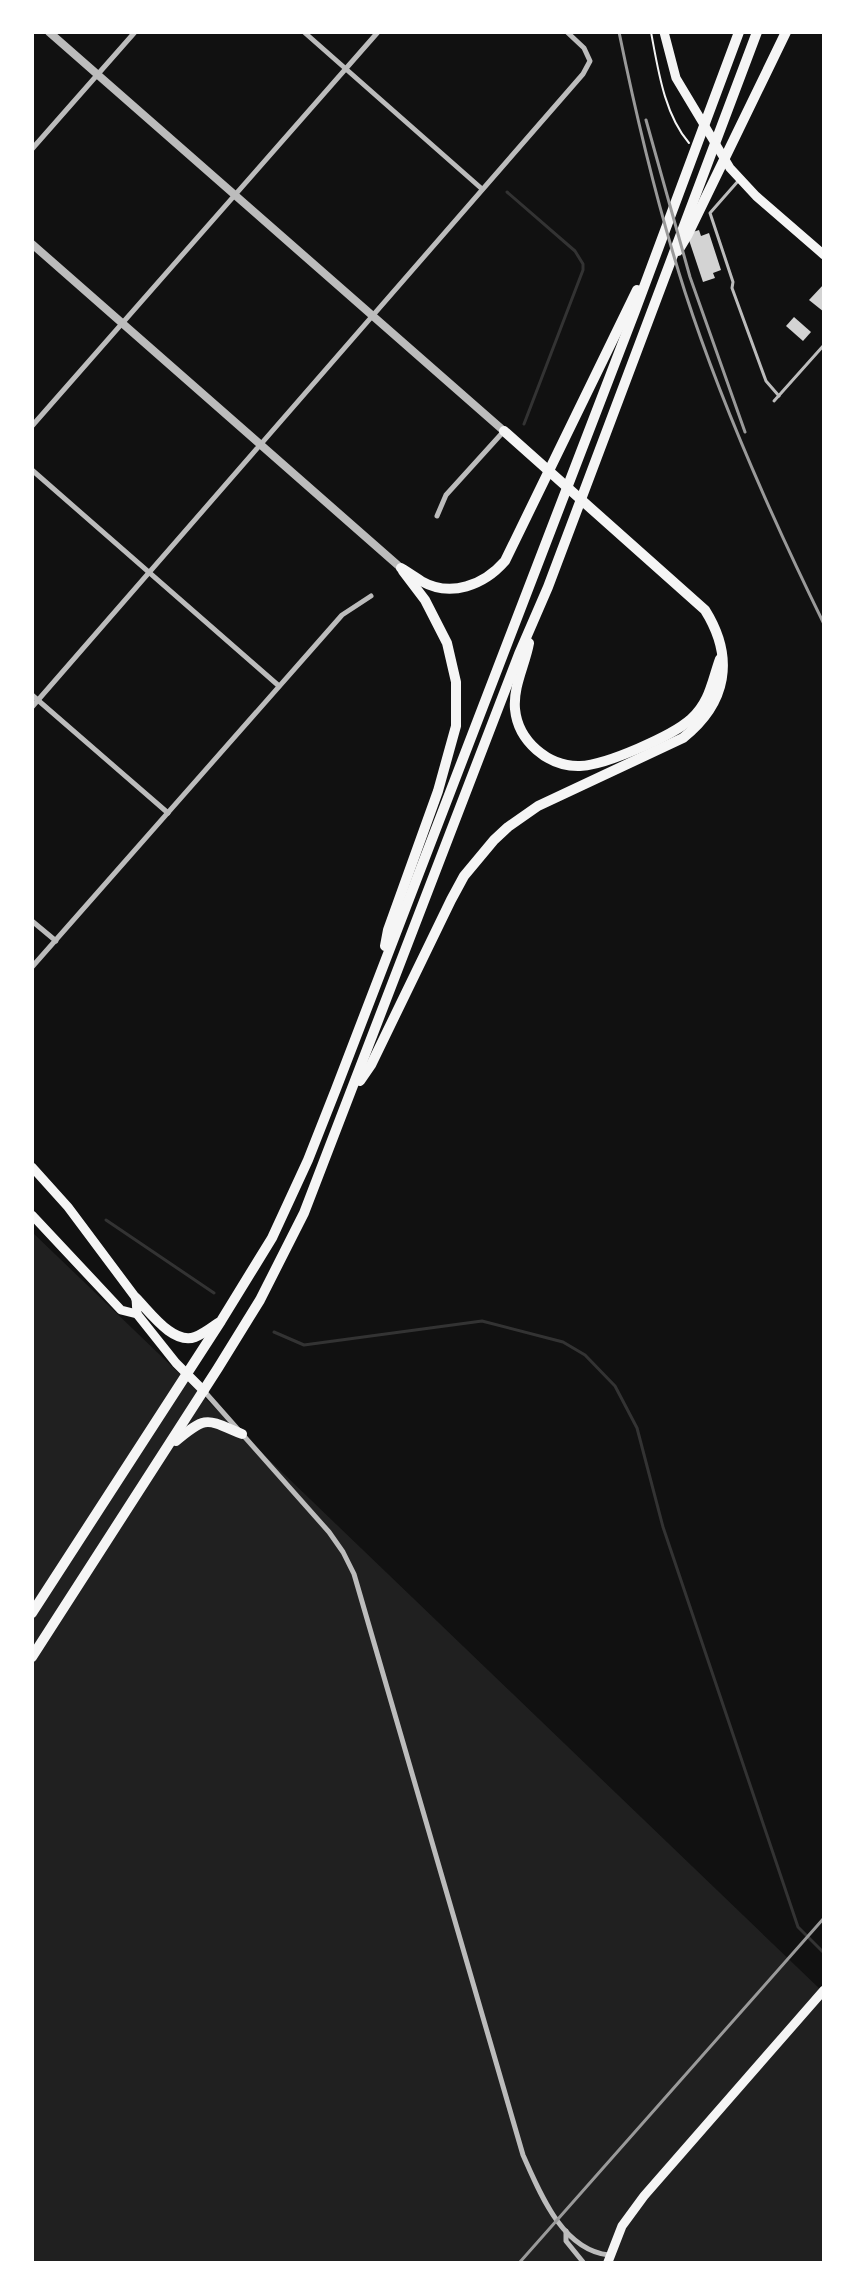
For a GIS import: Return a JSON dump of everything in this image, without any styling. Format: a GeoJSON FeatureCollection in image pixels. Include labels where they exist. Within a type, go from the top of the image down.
{"type":"FeatureCollection","features":[{"type":"Feature","properties":{"kind":"highway"},"geometry":{"type":"LineString","coordinates":[[401,568],[434,586],[449,588],[466,587],[480,583],[494,574],[505,561],[632,307],[654,257],[739,32]]}},
{"type":"Feature","properties":{"kind":"highway"},"geometry":{"type":"LineString","coordinates":[[32,1657],[204,1392],[260,1300],[287,1249],[307,1205],[519,654],[532,628],[757,32]]}},
{"type":"Feature","properties":{"kind":"highway"},"geometry":{"type":"LineString","coordinates":[[668,266],[687,236],[786,32]]}},
{"type":"Feature","properties":{"kind":"highway"},"geometry":{"type":"LineString","coordinates":[[32,1613],[221,1321],[287,1208],[329,1107],[556,514],[632,307]]}},
{"type":"Feature","properties":{"kind":"highway"},"geometry":{"type":"LineString","coordinates":[[350,1097],[371,1065],[451,900],[478,858],[508,828],[538,806],[683,738],[698,726],[716,700],[724,666],[712,621],[705,610],[504,431]]}},
{"type":"Feature","properties":{"kind":"highway"},"geometry":{"type":"LineString","coordinates":[[381,970],[388,930],[438,791],[456,726],[456,682],[447,643],[425,600],[401,568]]}},
{"type":"Feature","properties":{"kind":"highway"},"geometry":{"type":"LineString","coordinates":[[532,628],[516,690],[515,710],[520,730],[530,745],[545,757],[560,764],[580,766],[600,762],[662,738],[681,727],[697,714],[709,695],[721,655]]}},
{"type":"Feature","properties":{"kind":"highway"},"geometry":{"type":"LineString","coordinates":[[136,1298],[172,1334],[184,1338],[194,1338],[221,1321]]}},
{"type":"Feature","properties":{"kind":"highway"},"geometry":{"type":"LineString","coordinates":[[167,1448],[198,1423],[208,1422],[217,1424],[242,1434]]}},
{"type":"Feature","properties":{"kind":"main road"},"geometry":{"type":"LineString","coordinates":[[664,32],[671,62],[686,96],[730,168],[740,180],[824,255]]}},
{"type":"Feature","properties":{"kind":"main road"},"geometry":{"type":"LineString","coordinates":[[32,1168],[68,1206],[136,1298],[137,1314]]}},
{"type":"Feature","properties":{"kind":"main road"},"geometry":{"type":"LineString","coordinates":[[32,1214],[121,1310],[137,1314],[204,1392]]}},
{"type":"Feature","properties":{"kind":"main road"},"geometry":{"type":"LineString","coordinates":[[609,2259],[622,2226],[644,2196],[824,1990]]}},
{"type":"Feature","properties":{"kind":"street"},"geometry":{"type":"LineString","coordinates":[[49,32],[504,431],[446,496],[436,516]]}},
{"type":"Feature","properties":{"kind":"street"},"geometry":{"type":"LineString","coordinates":[[32,149],[135,32]]}},
{"type":"Feature","properties":{"kind":"street"},"geometry":{"type":"LineString","coordinates":[[304,32],[482,189]]}},
{"type":"Feature","properties":{"kind":"street"},"geometry":{"type":"LineString","coordinates":[[32,426],[378,32]]}},
{"type":"Feature","properties":{"kind":"street"},"geometry":{"type":"LineString","coordinates":[[32,707],[583,74],[590,61],[584,48],[566,32]]}},
{"type":"Feature","properties":{"kind":"street"},"geometry":{"type":"LineString","coordinates":[[32,244],[401,568]]}},
{"type":"Feature","properties":{"kind":"street"},"geometry":{"type":"LineString","coordinates":[[32,470],[280,686]]}},
{"type":"Feature","properties":{"kind":"street"},"geometry":{"type":"LineString","coordinates":[[32,967],[342,615],[371,596]]}},
{"type":"Feature","properties":{"kind":"street"},"geometry":{"type":"LineString","coordinates":[[32,695],[168,813]]}},
{"type":"Feature","properties":{"kind":"street"},"geometry":{"type":"LineString","coordinates":[[32,921],[56,941]]}},
{"type":"Feature","properties":{"kind":"street"},"geometry":{"type":"LineString","coordinates":[[204,1392],[329,1532],[343,1552],[354,1574],[523,2155],[539,2190],[566,2231],[584,2247],[609,2259]]}},
{"type":"Feature","properties":{"kind":"street"},"geometry":{"type":"LineString","coordinates":[[566,2231],[566,2241],[583,2262]]}},
{"type":"Feature","properties":{"kind":"lane"},"geometry":{"type":"LineString","coordinates":[[740,180],[710,213],[733,282],[732,288],[766,381],[779,396]]}},
{"type":"Feature","properties":{"kind":"lane"},"geometry":{"type":"LineString","coordinates":[[774,401],[824,345]]}},
{"type":"Feature","properties":{"kind":"path"},"geometry":{"type":"LineString","coordinates":[[651,32],[670,109],[683,136],[695,150]]}},
{"type":"Feature","properties":{"kind":"shaded area"},"geometry":{"type":"Polygon","coordinates":[[[32,1232],[823,1992],[823,2262],[33,2262],[32,1232]]]}},
{"type":"Feature","properties":{"kind":"building"},"geometry":{"type":"Polygon","coordinates":[[[699,230],[701,236],[709,233],[721,270],[713,273],[715,278],[703,282],[687,234],[699,230]]]}},
{"type":"Feature","properties":{"kind":"building"},"geometry":{"type":"Polygon","coordinates":[[[824,284],[824,312],[809,300],[824,284]]]}},
{"type":"Feature","properties":{"kind":"building"},"geometry":{"type":"Polygon","coordinates":[[[794,317],[811,332],[803,341],[786,326],[794,317]]]}},
{"type":"Feature","properties":{"kind":"waterway"},"geometry":{"type":"LineString","coordinates":[[507,192],[575,251],[583,264],[583,270],[524,424]]}},
{"type":"Feature","properties":{"kind":"waterway"},"geometry":{"type":"LineString","coordinates":[[106,1220],[214,1293]]}},
{"type":"Feature","properties":{"kind":"waterway"},"geometry":{"type":"LineString","coordinates":[[274,1332],[304,1345],[482,1321],[563,1342],[585,1355],[615,1386],[637,1428],[663,1527],[798,1927],[824,1953]]}},
{"type":"Feature","properties":{"kind":"railway"},"geometry":{"type":"LineString","coordinates":[[619,32],[657,196],[699,335],[748,460],[824,624]]}},
{"type":"Feature","properties":{"kind":"railway"},"geometry":{"type":"LineString","coordinates":[[646,120],[690,277],[745,432]]}},
{"type":"Feature","properties":{"kind":"railway"},"geometry":{"type":"LineString","coordinates":[[520,2262],[824,1918]]}}]}
